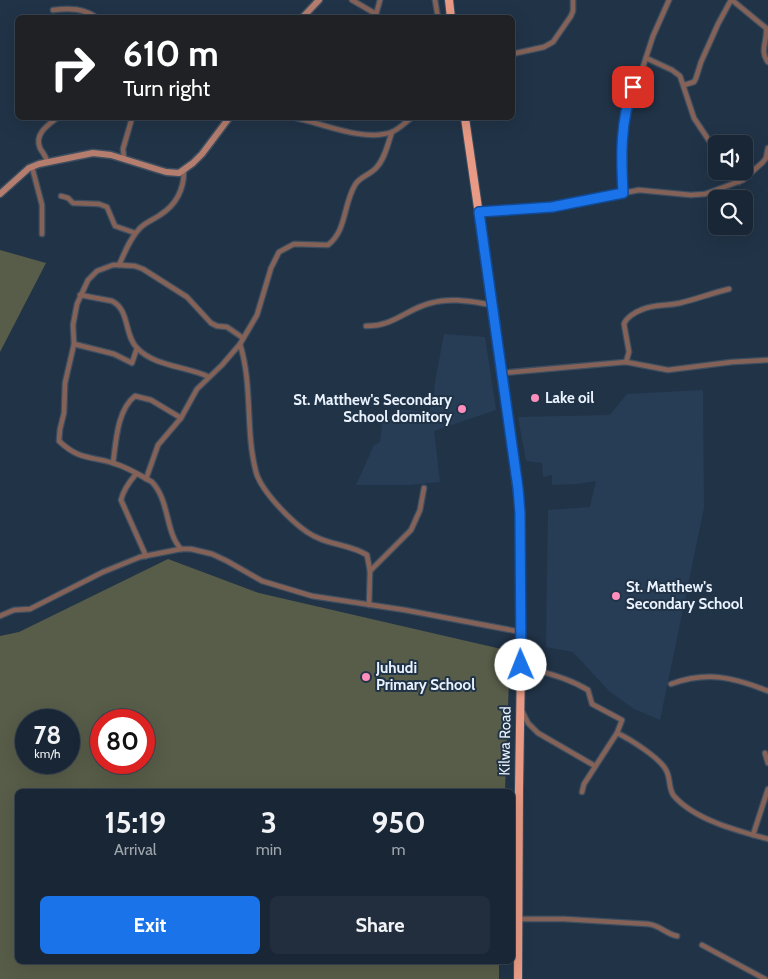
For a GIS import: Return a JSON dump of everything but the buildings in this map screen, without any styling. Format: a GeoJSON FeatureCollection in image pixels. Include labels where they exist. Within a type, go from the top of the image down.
{"type":"FeatureCollection","features":[{"type":"Feature","properties":{"kind":"highway"},"geometry":{"type":"LineString","coordinates":[[449,0],[451,15]]}},
{"type":"Feature","properties":{"kind":"highway","name":"Kilwa Road"},"geometry":{"type":"LineString","coordinates":[[466,120],[501,373],[512,436],[520,513],[521,665],[516,919],[518,979]]}},
{"type":"Feature","properties":{"kind":"main road"},"geometry":{"type":"LineString","coordinates":[[305,15],[319,0]]}},
{"type":"Feature","properties":{"kind":"main road"},"geometry":{"type":"LineString","coordinates":[[0,194],[32,167],[47,162],[93,153],[124,158],[173,174],[184,170],[202,154],[228,120]]}},
{"type":"Feature","properties":{"kind":"street"},"geometry":{"type":"LineString","coordinates":[[352,0],[374,15]]}},
{"type":"Feature","properties":{"kind":"street"},"geometry":{"type":"LineString","coordinates":[[376,15],[380,0]]}},
{"type":"Feature","properties":{"kind":"street"},"geometry":{"type":"LineString","coordinates":[[435,0],[438,15]]}},
{"type":"Feature","properties":{"kind":"street"},"geometry":{"type":"LineString","coordinates":[[515,53],[544,47],[553,42],[571,16],[573,0]]}},
{"type":"Feature","properties":{"kind":"street"},"geometry":{"type":"LineString","coordinates":[[623,193],[622,133],[630,95],[669,0]]}},
{"type":"Feature","properties":{"kind":"street"},"geometry":{"type":"LineString","coordinates":[[684,85],[694,82],[718,24],[731,0],[766,28],[768,32],[764,54],[768,62]]}},
{"type":"Feature","properties":{"kind":"street"},"geometry":{"type":"LineString","coordinates":[[53,10],[72,8],[82,10],[91,15]]}},
{"type":"Feature","properties":{"kind":"street"},"geometry":{"type":"LineString","coordinates":[[646,58],[677,73],[684,85],[694,118],[708,139]]}},
{"type":"Feature","properties":{"kind":"street"},"geometry":{"type":"LineString","coordinates":[[47,162],[46,156],[40,148],[39,140],[44,129],[55,120]]}},
{"type":"Feature","properties":{"kind":"street"},"geometry":{"type":"LineString","coordinates":[[124,158],[123,149],[131,120]]}},
{"type":"Feature","properties":{"kind":"street"},"geometry":{"type":"LineString","coordinates":[[304,120],[358,134],[392,132],[408,120]]}},
{"type":"Feature","properties":{"kind":"street"},"geometry":{"type":"LineString","coordinates":[[146,478],[156,449],[181,418],[197,389],[240,344],[260,308],[271,268],[279,252],[294,244],[328,245],[333,240],[341,228],[349,199],[356,184],[379,164],[392,132]]}},
{"type":"Feature","properties":{"kind":"street"},"geometry":{"type":"LineString","coordinates":[[479,212],[552,207],[640,190],[691,195],[705,194],[732,182],[743,180],[763,162],[768,148]]}},
{"type":"Feature","properties":{"kind":"street"},"geometry":{"type":"LineString","coordinates":[[32,167],[42,205],[42,234]]}},
{"type":"Feature","properties":{"kind":"street"},"geometry":{"type":"LineString","coordinates":[[119,265],[135,233],[146,223],[173,205],[184,184],[184,170]]}},
{"type":"Feature","properties":{"kind":"street"},"geometry":{"type":"LineString","coordinates":[[61,196],[68,198],[73,203],[99,204],[108,207],[115,226],[135,233]]}},
{"type":"Feature","properties":{"kind":"street"},"geometry":{"type":"LineString","coordinates":[[180,549],[173,537],[167,511],[157,488],[146,478],[114,463],[75,453],[59,441],[64,413],[66,375],[74,344],[73,324],[80,294],[88,280],[97,271],[119,265],[135,266],[187,297],[211,323],[217,326],[228,327],[243,338]]}},
{"type":"Feature","properties":{"kind":"street"},"geometry":{"type":"LineString","coordinates":[[626,362],[629,352],[624,324],[632,315],[644,308],[683,302],[729,289]]}},
{"type":"Feature","properties":{"kind":"street"},"geometry":{"type":"LineString","coordinates":[[80,294],[112,301],[117,304],[123,312],[130,337],[137,348],[148,356],[167,364],[197,371],[209,376]]}},
{"type":"Feature","properties":{"kind":"street"},"geometry":{"type":"LineString","coordinates":[[366,326],[383,325],[421,307],[443,301],[468,301],[493,305]]}},
{"type":"Feature","properties":{"kind":"street"},"geometry":{"type":"LineString","coordinates":[[74,344],[114,354],[132,363],[137,348]]}},
{"type":"Feature","properties":{"kind":"street"},"geometry":{"type":"LineString","coordinates":[[240,344],[247,370],[250,429],[256,471],[262,484],[270,497],[307,532],[323,540],[367,555],[370,571],[369,605]]}},
{"type":"Feature","properties":{"kind":"street"},"geometry":{"type":"LineString","coordinates":[[501,373],[626,362],[668,370],[732,362],[768,360]]}},
{"type":"Feature","properties":{"kind":"street"},"geometry":{"type":"LineString","coordinates":[[114,463],[116,441],[124,412],[129,402],[135,396],[151,400],[181,418]]}},
{"type":"Feature","properties":{"kind":"street"},"geometry":{"type":"LineString","coordinates":[[136,474],[121,499],[146,556]]}},
{"type":"Feature","properties":{"kind":"street"},"geometry":{"type":"LineString","coordinates":[[370,571],[411,530],[420,510],[424,488]]}},
{"type":"Feature","properties":{"kind":"street"},"geometry":{"type":"LineString","coordinates":[[0,616],[14,610],[30,609],[102,572],[146,556],[180,549],[196,549],[227,561],[256,579],[312,596],[521,632]]}},
{"type":"Feature","properties":{"kind":"street"},"geometry":{"type":"LineString","coordinates":[[521,665],[558,676],[588,690],[592,704],[621,718],[622,721],[617,734],[584,784],[582,792]]}},
{"type":"Feature","properties":{"kind":"street"},"geometry":{"type":"LineString","coordinates":[[671,684],[693,677],[724,677],[739,680],[768,691]]}},
{"type":"Feature","properties":{"kind":"street"},"geometry":{"type":"LineString","coordinates":[[520,705],[533,730],[595,766]]}},
{"type":"Feature","properties":{"kind":"street"},"geometry":{"type":"LineString","coordinates":[[617,734],[639,745],[665,768],[672,793],[685,805],[707,819],[768,840]]}},
{"type":"Feature","properties":{"kind":"street"},"geometry":{"type":"LineString","coordinates":[[765,753],[768,763]]}},
{"type":"Feature","properties":{"kind":"street"},"geometry":{"type":"LineString","coordinates":[[753,835],[768,789]]}},
{"type":"Feature","properties":{"kind":"street"},"geometry":{"type":"LineString","coordinates":[[516,919],[564,919],[648,924],[656,925],[669,934],[677,936]]}},
{"type":"Feature","properties":{"kind":"street"},"geometry":{"type":"LineString","coordinates":[[702,945],[765,979]]}},
{"type":"Feature","properties":{"kind":"shaded area","name":"St. Matthew's Secondary School domitory"},"geometry":{"type":"Polygon","coordinates":[[[444,334],[485,337],[496,410],[434,431],[440,482],[410,485],[356,485],[374,445],[380,442],[383,415],[396,416],[398,409],[428,412],[433,404],[444,334]]]}},
{"type":"Feature","properties":{"kind":"shaded area","name":"St. Matthew's Secondary School"},"geometry":{"type":"Polygon","coordinates":[[[703,390],[704,508],[660,720],[634,709],[609,691],[573,652],[546,647],[548,510],[590,507],[596,481],[552,485],[552,475],[543,477],[542,463],[526,461],[518,417],[610,415],[627,394],[703,390]]]}},
{"type":"Feature","properties":{"kind":"green space"},"geometry":{"type":"Polygon","coordinates":[[[0,250],[46,263],[0,352],[0,250]]]}},
{"type":"Feature","properties":{"kind":"green space"},"geometry":{"type":"Polygon","coordinates":[[[168,559],[259,593],[510,651],[505,789],[15,789],[15,964],[499,964],[499,979],[0,979],[0,636],[19,632],[168,559]]]}},
{"type":"Feature","properties":{"kind":"place","name":"Lake oil"},"geometry":{"type":"Point","coordinates":[535,398]}},
{"type":"Feature","properties":{"kind":"place","name":"St. Matthew's Secondary School domitory"},"geometry":{"type":"Point","coordinates":[462,409]}},
{"type":"Feature","properties":{"kind":"place","name":"St. Matthew's Secondary School"},"geometry":{"type":"Point","coordinates":[616,596]}},
{"type":"Feature","properties":{"kind":"place","name":"Juhudi Primary School"},"geometry":{"type":"Point","coordinates":[366,677]}},
{"type":"Feature","properties":{"kind":"route"},"geometry":{"type":"LineString","coordinates":[[521,665],[520,513],[518,488],[479,212],[552,207],[623,193],[622,133],[633,87]]}}]}
